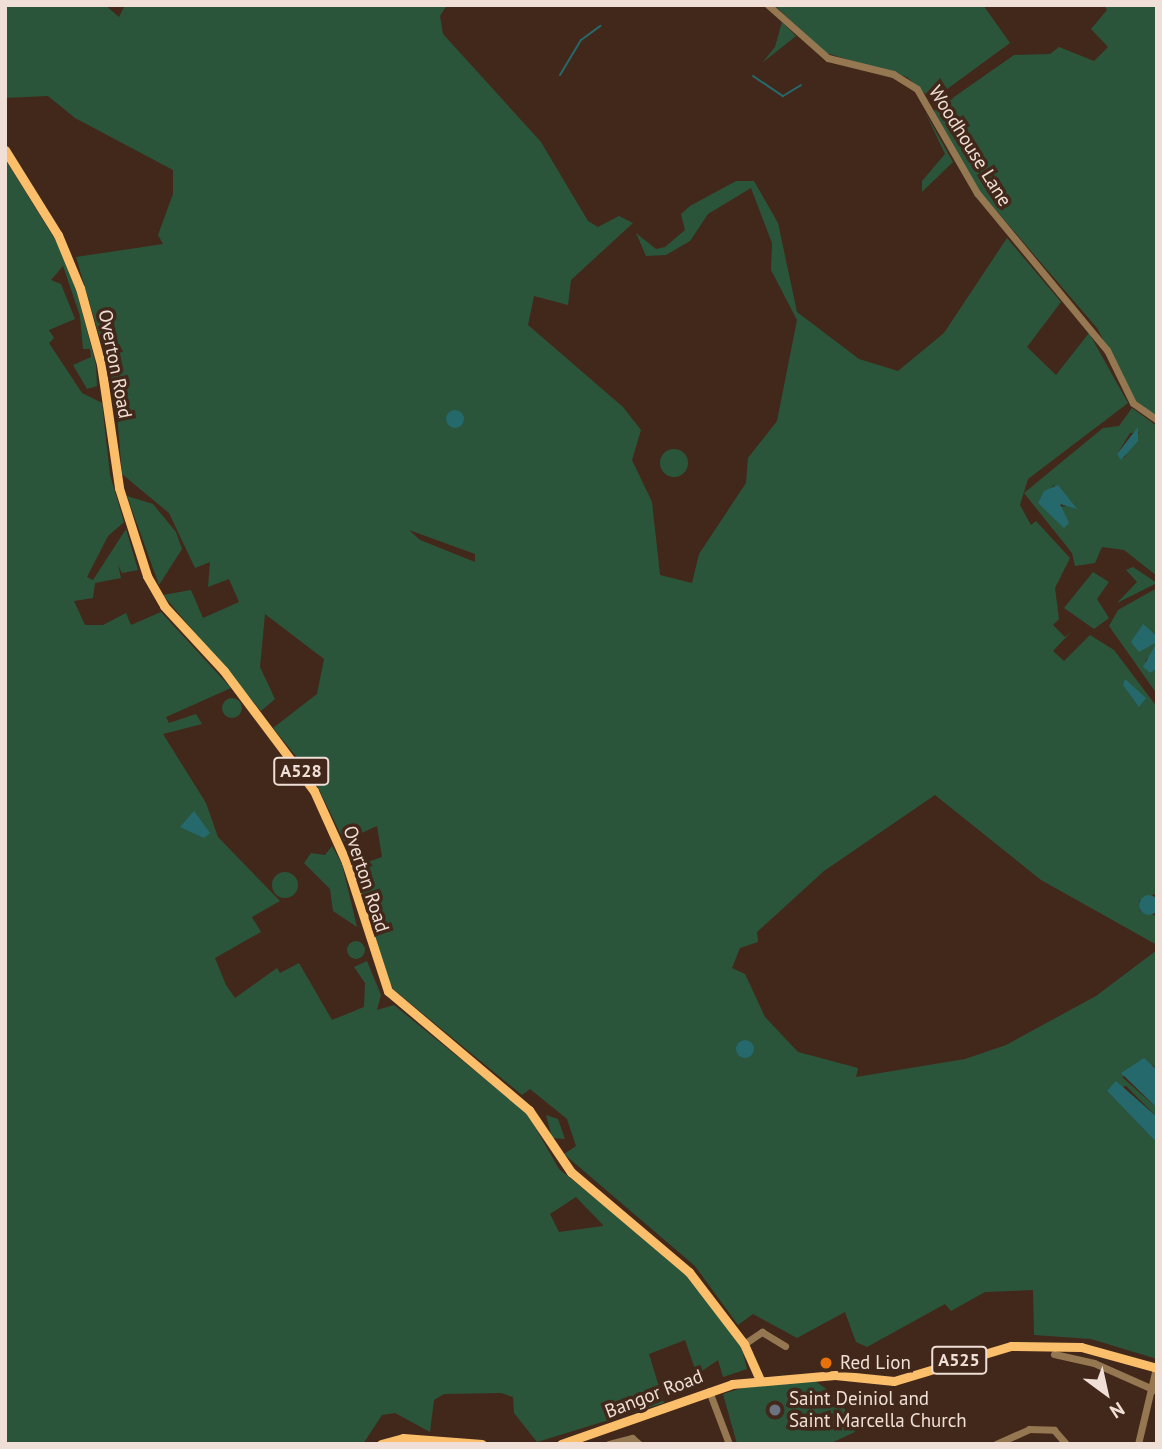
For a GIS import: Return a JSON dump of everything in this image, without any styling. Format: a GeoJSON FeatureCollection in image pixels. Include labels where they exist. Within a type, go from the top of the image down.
{"type":"FeatureCollection","features":[{"type":"Feature","properties":{"kind":"main road","name":"Overton Road"},"geometry":{"type":"LineString","coordinates":[[5,150],[58,235],[80,288],[101,364],[119,488],[147,576],[164,607],[224,671],[314,791],[342,851],[388,991],[528,1110],[560,1161],[689,1272],[744,1344],[760,1380]]}},
{"type":"Feature","properties":{"kind":"main road","name":"A525"},"geometry":{"type":"LineString","coordinates":[[760,1380],[835,1375],[894,1381],[980,1353],[1045,1343],[1157,1368]]}},
{"type":"Feature","properties":{"kind":"main road","name":"Bangor Road"},"geometry":{"type":"LineString","coordinates":[[561,1444],[709,1391],[760,1380]]}},
{"type":"Feature","properties":{"kind":"main road"},"geometry":{"type":"LineString","coordinates":[[381,1444],[403,1438],[482,1444]]}},
{"type":"Feature","properties":{"kind":"street","name":"Woodhouse Lane"},"geometry":{"type":"LineString","coordinates":[[768,5],[828,58],[893,74],[917,89],[972,187],[1107,350],[1133,403],[1157,420]]}},
{"type":"Feature","properties":{"kind":"street"},"geometry":{"type":"LineString","coordinates":[[744,1344],[763,1330],[785,1346]]}},
{"type":"Feature","properties":{"kind":"street"},"geometry":{"type":"LineString","coordinates":[[1060,1365],[1058,1354],[1154,1391]]}},
{"type":"Feature","properties":{"kind":"street"},"geometry":{"type":"LineString","coordinates":[[1138,1444],[1154,1391],[1157,1368]]}},
{"type":"Feature","properties":{"kind":"street"},"geometry":{"type":"LineString","coordinates":[[709,1391],[729,1444]]}},
{"type":"Feature","properties":{"kind":"street"},"geometry":{"type":"LineString","coordinates":[[996,1444],[1029,1429],[1054,1430],[1066,1444]]}},
{"type":"Feature","properties":{"kind":"street"},"geometry":{"type":"LineString","coordinates":[[609,1444],[632,1438],[639,1444]]}},
{"type":"Feature","properties":{"kind":"green space"},"geometry":{"type":"Polygon","coordinates":[[[5,5],[105,5],[119,17],[125,5],[447,5],[440,16],[443,34],[541,142],[588,221],[598,227],[619,216],[633,223],[571,280],[568,305],[534,296],[528,325],[623,407],[641,430],[632,460],[652,502],[660,575],[692,583],[699,554],[746,483],[748,458],[777,421],[797,320],[771,270],[772,243],[751,188],[708,214],[690,241],[666,255],[646,256],[636,233],[656,249],[665,247],[685,230],[681,214],[690,206],[736,181],[754,181],[778,223],[797,312],[859,359],[898,371],[944,333],[1007,238],[1061,302],[1027,347],[1056,375],[1089,333],[1128,403],[1028,479],[1020,505],[1031,525],[1036,521],[1070,558],[1055,588],[1059,619],[1053,625],[1065,637],[1072,631],[1053,651],[1064,661],[1090,635],[1114,650],[1157,707],[1157,893],[1139,901],[1140,911],[1157,916],[1157,945],[1041,880],[935,795],[824,871],[757,932],[758,942],[740,948],[732,968],[745,974],[765,1017],[798,1052],[858,1068],[856,1077],[965,1059],[1006,1045],[1096,996],[1157,950],[1157,1070],[1153,1065],[1122,1077],[1157,1108],[1157,1117],[1126,1086],[1107,1091],[1157,1143],[1157,1359],[1091,1339],[1034,1335],[1033,1290],[985,1292],[951,1311],[945,1304],[867,1347],[856,1342],[845,1312],[797,1338],[753,1314],[738,1325],[695,1266],[564,1154],[576,1146],[567,1119],[530,1089],[522,1095],[394,990],[382,970],[353,867],[382,857],[377,826],[344,841],[313,777],[273,728],[317,694],[324,659],[265,614],[260,667],[275,699],[261,711],[163,595],[191,590],[203,618],[239,602],[229,579],[208,587],[210,562],[195,568],[169,513],[122,474],[115,389],[76,257],[163,244],[158,235],[173,194],[173,170],[75,118],[48,96],[5,98],[5,5]],[[409,530],[420,540],[475,562],[475,554],[409,530]]]}},
{"type":"Feature","properties":{"kind":"green space"},"geometry":{"type":"Polygon","coordinates":[[[774,5],[983,5],[1010,43],[932,100],[907,77],[826,53],[774,5]]]}},
{"type":"Feature","properties":{"kind":"green space"},"geometry":{"type":"Polygon","coordinates":[[[1104,5],[1157,5],[1157,418],[1135,400],[1097,328],[976,187],[934,111],[1014,55],[1050,54],[1059,47],[1094,61],[1108,47],[1091,29],[1107,10],[1104,5]]]}},
{"type":"Feature","properties":{"kind":"green space"},"geometry":{"type":"Polygon","coordinates":[[[782,22],[796,36],[762,63],[775,47],[782,22]]]}},
{"type":"Feature","properties":{"kind":"green space"},"geometry":{"type":"Polygon","coordinates":[[[925,112],[953,162],[922,192],[922,181],[945,154],[925,112]]]}},
{"type":"Feature","properties":{"kind":"green space"},"geometry":{"type":"Polygon","coordinates":[[[5,159],[69,262],[96,365],[97,386],[87,389],[73,365],[91,357],[90,349],[83,349],[80,316],[63,266],[51,280],[61,284],[75,319],[49,330],[54,338],[49,343],[82,393],[102,403],[110,475],[124,522],[108,536],[87,577],[93,580],[126,529],[138,570],[122,573],[118,565],[121,578],[95,583],[93,598],[74,601],[85,625],[103,625],[126,613],[131,625],[161,612],[231,688],[166,717],[169,723],[196,714],[202,724],[163,734],[206,803],[218,837],[280,901],[252,917],[261,932],[215,958],[226,985],[235,998],[277,968],[280,973],[299,963],[332,1020],[364,1007],[365,983],[354,967],[367,961],[381,995],[377,1010],[394,1005],[527,1113],[559,1169],[680,1267],[740,1341],[747,1369],[723,1377],[718,1360],[702,1371],[705,1381],[688,1385],[697,1375],[685,1340],[649,1354],[664,1403],[537,1442],[514,1413],[513,1397],[501,1393],[444,1394],[434,1400],[430,1432],[395,1413],[382,1415],[363,1444],[5,1444],[5,159]],[[576,1197],[550,1214],[559,1232],[603,1225],[576,1197]]]}},
{"type":"Feature","properties":{"kind":"green space"},"geometry":{"type":"Polygon","coordinates":[[[1132,408],[1157,426],[1157,576],[1124,550],[1102,547],[1095,563],[1075,566],[1072,553],[1024,493],[1103,428],[1119,426],[1132,408]],[[1139,432],[1130,433],[1117,454],[1124,458],[1139,432]],[[1054,485],[1038,503],[1065,527],[1059,507],[1067,506],[1054,485]]]}},
{"type":"Feature","properties":{"kind":"green space"},"geometry":{"type":"Polygon","coordinates":[[[674,449],[684,453],[688,463],[684,473],[674,477],[664,473],[660,463],[664,453],[674,449]]]}},
{"type":"Feature","properties":{"kind":"green space"},"geometry":{"type":"Polygon","coordinates":[[[127,496],[153,504],[176,532],[182,549],[159,585],[127,496]]]}},
{"type":"Feature","properties":{"kind":"green space"},"geometry":{"type":"Polygon","coordinates":[[[1133,567],[1157,583],[1117,603],[1137,582],[1126,570],[1133,567]]]}},
{"type":"Feature","properties":{"kind":"green space"},"geometry":{"type":"Polygon","coordinates":[[[1093,572],[1109,582],[1097,599],[1109,618],[1094,629],[1064,608],[1093,572]]]}},
{"type":"Feature","properties":{"kind":"green space"},"geometry":{"type":"Polygon","coordinates":[[[1157,588],[1157,636],[1152,631],[1149,644],[1157,642],[1155,651],[1145,661],[1151,673],[1157,668],[1157,694],[1109,626],[1118,610],[1157,588]]]}},
{"type":"Feature","properties":{"kind":"green space"},"geometry":{"type":"Polygon","coordinates":[[[228,698],[236,698],[242,708],[236,718],[228,718],[222,712],[222,704],[228,698]]]}},
{"type":"Feature","properties":{"kind":"green space"},"geometry":{"type":"Polygon","coordinates":[[[332,846],[342,864],[357,927],[333,911],[330,889],[304,863],[311,853],[325,855],[332,846]]]}},
{"type":"Feature","properties":{"kind":"green space"},"geometry":{"type":"Polygon","coordinates":[[[285,872],[294,876],[298,885],[294,894],[285,898],[276,894],[272,885],[276,876],[285,872]]]}},
{"type":"Feature","properties":{"kind":"green space"},"geometry":{"type":"Polygon","coordinates":[[[356,941],[362,944],[365,950],[362,956],[356,959],[350,956],[347,950],[350,944],[356,941]]]}},
{"type":"Feature","properties":{"kind":"green space"},"geometry":{"type":"Polygon","coordinates":[[[546,1115],[558,1119],[565,1139],[552,1138],[546,1115]]]}},
{"type":"Feature","properties":{"kind":"green space"},"geometry":{"type":"Polygon","coordinates":[[[815,1381],[840,1399],[855,1432],[829,1444],[737,1444],[723,1394],[754,1384],[815,1381]]]}},
{"type":"Feature","properties":{"kind":"water"},"geometry":{"type":"Polygon","coordinates":[[[451,410],[459,410],[464,419],[462,426],[451,428],[446,423],[446,415],[451,410]]]}},
{"type":"Feature","properties":{"kind":"water"},"geometry":{"type":"Polygon","coordinates":[[[1138,427],[1138,441],[1121,460],[1117,454],[1138,427]]]}},
{"type":"Feature","properties":{"kind":"water"},"geometry":{"type":"Polygon","coordinates":[[[1058,485],[1077,509],[1060,504],[1069,523],[1064,528],[1038,503],[1044,491],[1058,485]]]}},
{"type":"Feature","properties":{"kind":"water"},"geometry":{"type":"Polygon","coordinates":[[[1143,624],[1157,636],[1157,642],[1139,652],[1131,642],[1143,624]]]}},
{"type":"Feature","properties":{"kind":"water"},"geometry":{"type":"Polygon","coordinates":[[[1157,642],[1157,668],[1151,673],[1143,667],[1157,642]]]}},
{"type":"Feature","properties":{"kind":"water"},"geometry":{"type":"Polygon","coordinates":[[[1125,679],[1146,698],[1139,707],[1123,685],[1125,679]]]}},
{"type":"Feature","properties":{"kind":"water"},"geometry":{"type":"Polygon","coordinates":[[[194,811],[210,833],[204,838],[180,827],[194,811]]]}},
{"type":"Feature","properties":{"kind":"water"},"geometry":{"type":"Polygon","coordinates":[[[1145,895],[1153,895],[1159,905],[1153,915],[1145,915],[1139,909],[1139,901],[1145,895]]]}},
{"type":"Feature","properties":{"kind":"water"},"geometry":{"type":"Polygon","coordinates":[[[745,1040],[751,1043],[754,1049],[751,1055],[745,1058],[739,1055],[736,1049],[739,1043],[745,1040]]]}},
{"type":"Feature","properties":{"kind":"water"},"geometry":{"type":"Polygon","coordinates":[[[1144,1058],[1157,1070],[1157,1108],[1121,1073],[1144,1058]]]}},
{"type":"Feature","properties":{"kind":"water"},"geometry":{"type":"Polygon","coordinates":[[[1116,1081],[1157,1117],[1157,1143],[1107,1091],[1116,1081]]]}},
{"type":"Feature","properties":{"kind":"waterway"},"geometry":{"type":"LineString","coordinates":[[560,75],[581,40],[600,26]]}},
{"type":"Feature","properties":{"kind":"waterway"},"geometry":{"type":"LineString","coordinates":[[753,76],[783,96],[801,85]]}},
{"type":"Feature","properties":{"kind":"place","name":"Red Lion"},"geometry":{"type":"Point","coordinates":[826,1363]}},
{"type":"Feature","properties":{"kind":"place","name":"Saint Deiniol and Saint Marcella Church"},"geometry":{"type":"Point","coordinates":[775,1410]}}]}
